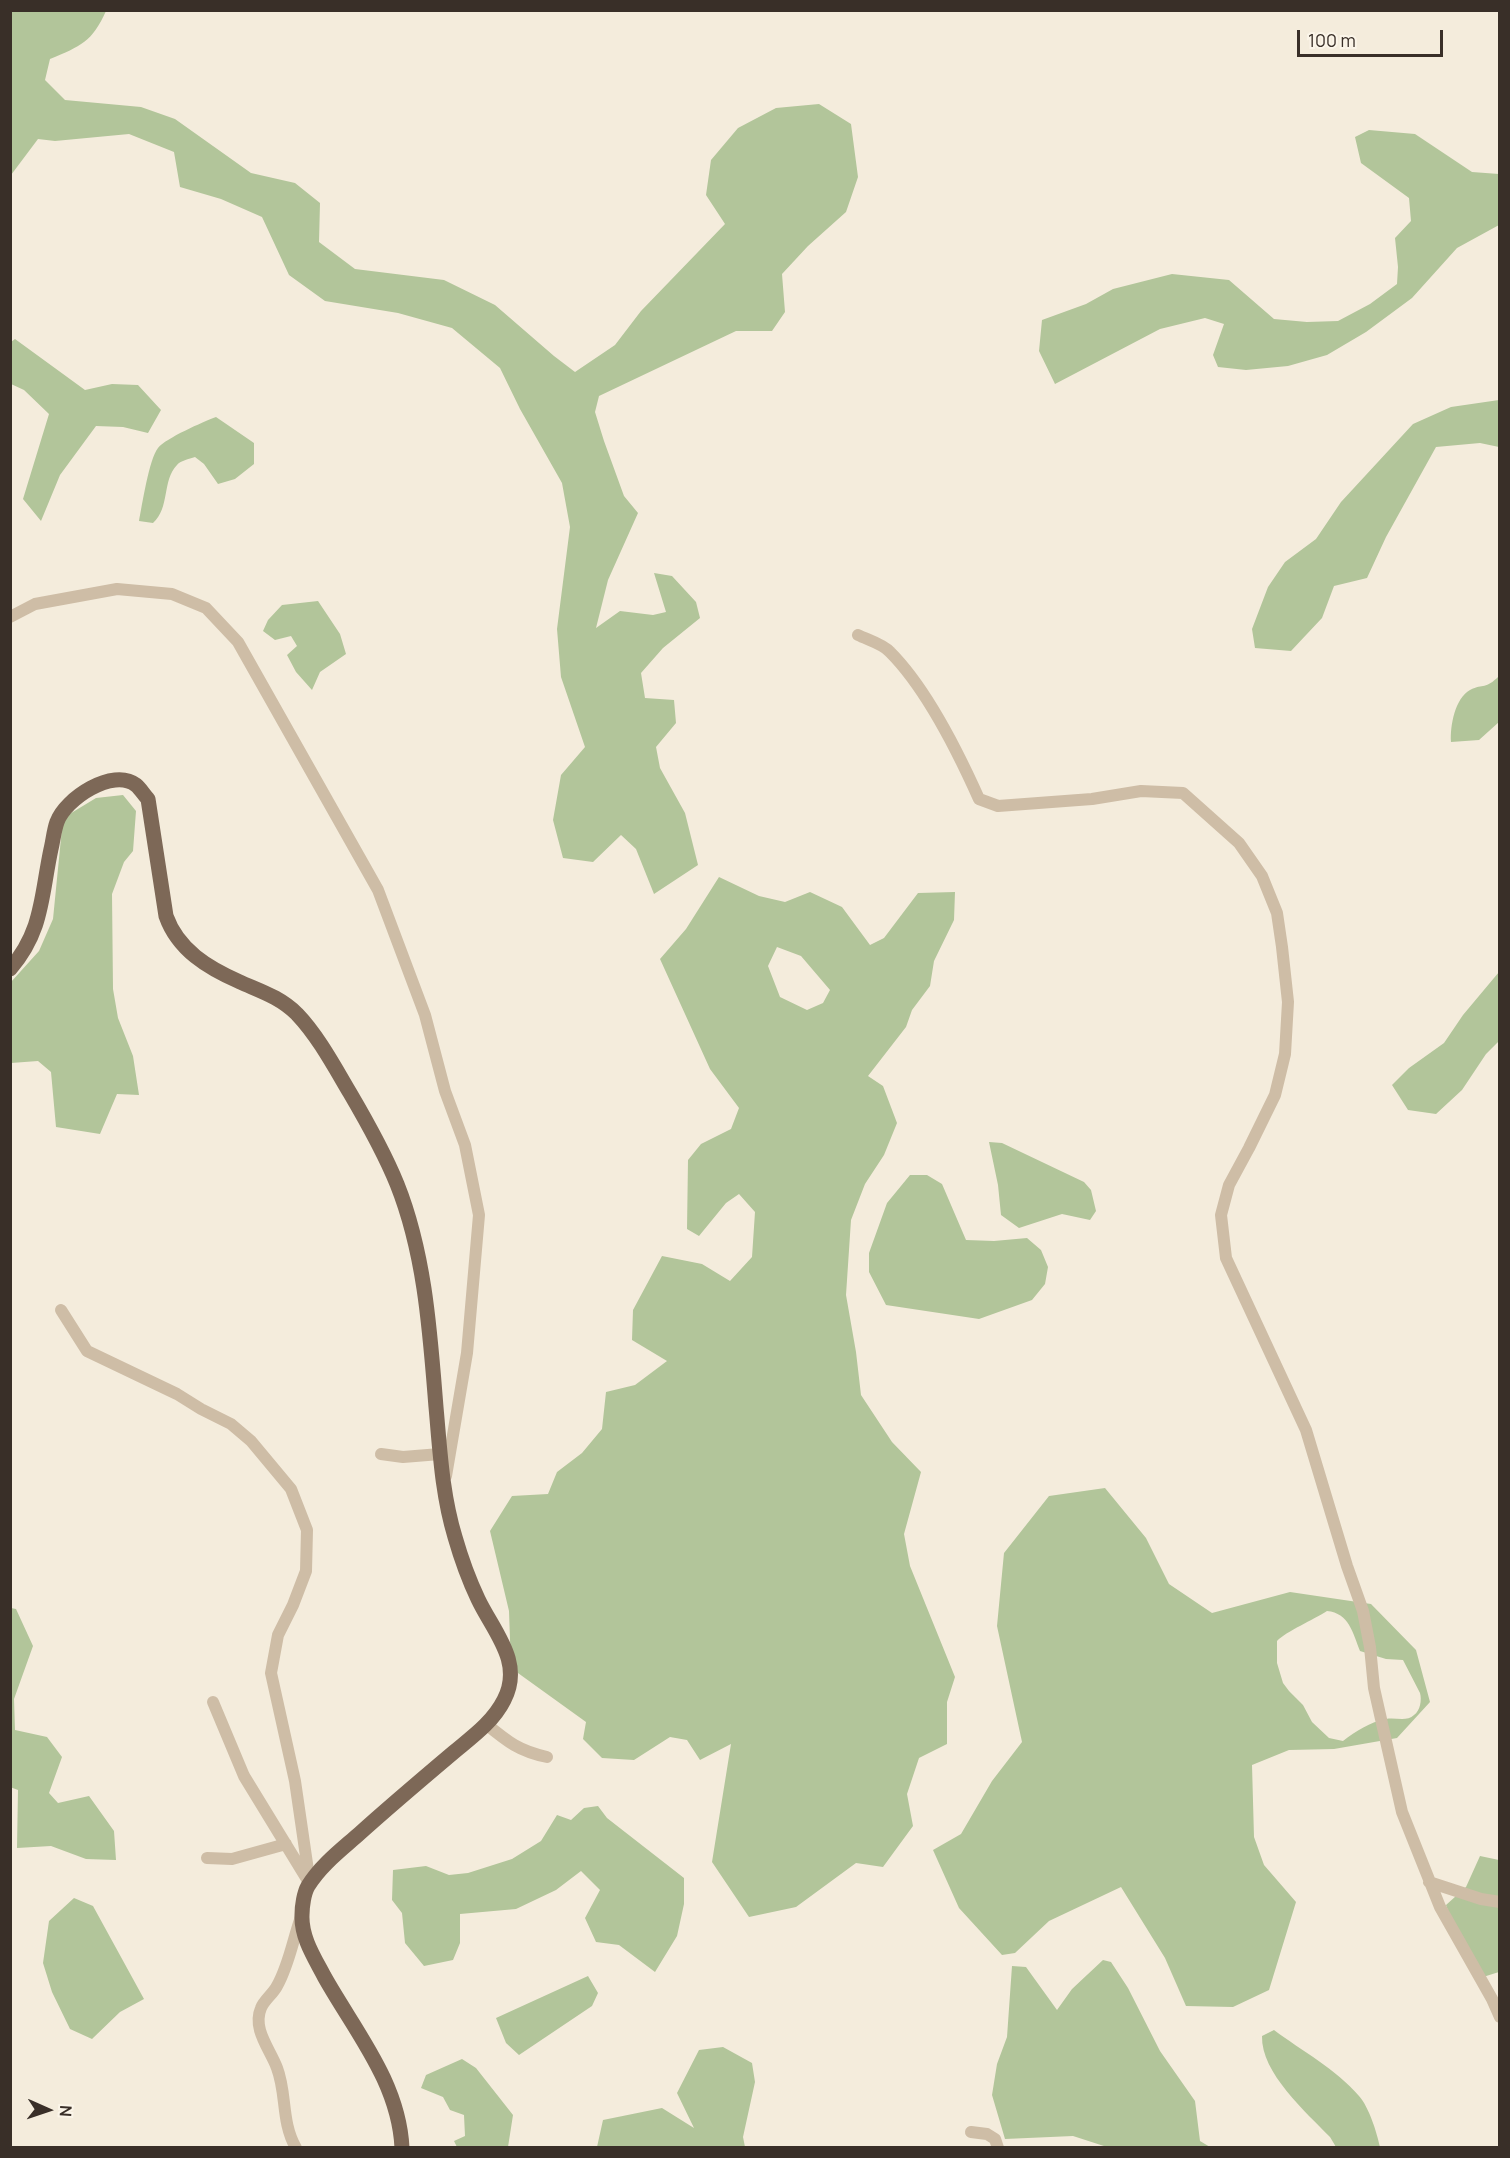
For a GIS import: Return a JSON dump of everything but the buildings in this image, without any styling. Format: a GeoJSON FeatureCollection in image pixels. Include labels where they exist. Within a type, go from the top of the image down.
{"type":"FeatureCollection","features":[{"type":"Feature","properties":{"kind":"main road"},"geometry":{"type":"LineString","coordinates":[[10,969],[30,942],[41,912],[57,822],[65,808],[93,787],[109,781],[125,780],[136,785],[147,799],[166,916],[172,933],[187,951],[203,962],[238,981],[278,998],[296,1013],[317,1039],[372,1132],[397,1182],[412,1226],[429,1332],[444,1495],[456,1540],[475,1590],[508,1654],[511,1668],[506,1698],[486,1724],[324,1866],[306,1889],[301,1916],[307,1944],[381,2073],[394,2105],[402,2148]]}},
{"type":"Feature","properties":{"kind":"street"},"geometry":{"type":"LineString","coordinates":[[10,617],[35,604],[117,589],[172,594],[207,608],[238,642],[378,890],[425,1015],[446,1091],[465,1145],[479,1215],[467,1353],[444,1495]]}},
{"type":"Feature","properties":{"kind":"street"},"geometry":{"type":"LineString","coordinates":[[858,635],[889,650],[918,687],[964,767],[979,799],[998,806],[1092,799],[1141,791],[1183,793],[1239,843],[1262,876],[1277,913],[1282,947],[1288,1002],[1285,1054],[1275,1095],[1229,1185],[1221,1215],[1226,1257],[1306,1430],[1363,1611],[1370,1647],[1374,1688],[1402,1812],[1440,1908],[1500,2017]]}},
{"type":"Feature","properties":{"kind":"street"},"geometry":{"type":"LineString","coordinates":[[61,1310],[87,1351],[177,1394],[231,1424],[251,1440],[291,1489],[307,1530],[306,1571],[278,1635],[271,1673],[295,1781],[310,1884]]}},
{"type":"Feature","properties":{"kind":"street"},"geometry":{"type":"LineString","coordinates":[[381,1454],[403,1457],[440,1454]]}},
{"type":"Feature","properties":{"kind":"street"},"geometry":{"type":"LineString","coordinates":[[213,1702],[244,1776],[310,1884]]}},
{"type":"Feature","properties":{"kind":"street"},"geometry":{"type":"LineString","coordinates":[[486,1724],[507,1741],[526,1752],[547,1757]]}},
{"type":"Feature","properties":{"kind":"street"},"geometry":{"type":"LineString","coordinates":[[207,1858],[232,1859],[286,1844]]}},
{"type":"Feature","properties":{"kind":"street"},"geometry":{"type":"LineString","coordinates":[[1429,1882],[1481,1899],[1500,1902]]}},
{"type":"Feature","properties":{"kind":"street"},"geometry":{"type":"LineString","coordinates":[[295,2147],[287,2130],[278,2070],[259,2029],[261,2008],[277,1987],[285,1969],[301,1916]]}},
{"type":"Feature","properties":{"kind":"street"},"geometry":{"type":"LineString","coordinates":[[971,2132],[987,2134],[995,2139],[998,2148]]}},
{"type":"Feature","properties":{"kind":"green space"},"geometry":{"type":"Polygon","coordinates":[[[11,10],[106,11],[96,30],[84,42],[50,59],[45,80],[65,100],[141,107],[175,119],[251,173],[295,183],[320,203],[319,242],[355,269],[444,280],[495,305],[575,372],[615,345],[641,311],[725,224],[706,195],[711,160],[738,128],[776,108],[819,104],[851,124],[858,177],[846,212],[808,246],[782,274],[785,312],[772,331],[736,331],[599,396],[595,412],[624,496],[638,513],[608,580],[596,628],[620,611],[653,615],[666,612],[654,573],[672,576],[696,602],[700,618],[663,648],[641,673],[645,698],[674,700],[676,723],[656,747],[660,768],[685,813],[698,865],[654,894],[636,849],[621,835],[593,862],[563,858],[553,820],[561,775],[585,747],[561,677],[557,629],[570,527],[562,483],[520,409],[500,368],[452,328],[398,313],[325,301],[289,275],[262,217],[221,199],[180,187],[174,152],[129,134],[55,141],[38,139],[11,175],[11,10]]]}},
{"type":"Feature","properties":{"kind":"green space"},"geometry":{"type":"Polygon","coordinates":[[[1369,130],[1415,134],[1472,172],[1499,174],[1499,225],[1457,248],[1412,298],[1366,332],[1327,355],[1288,366],[1246,370],[1218,367],[1213,355],[1224,324],[1205,318],[1160,329],[1055,384],[1039,351],[1042,320],[1086,304],[1113,289],[1172,274],[1229,280],[1274,319],[1307,322],[1338,321],[1370,304],[1397,284],[1395,238],[1411,221],[1409,198],[1361,163],[1355,137],[1369,130]]]}},
{"type":"Feature","properties":{"kind":"green space"},"geometry":{"type":"Polygon","coordinates":[[[15,339],[85,390],[112,384],[138,385],[161,410],[148,433],[123,427],[96,426],[60,475],[41,521],[23,499],[49,414],[24,390],[11,384],[11,342],[15,339]]]}},
{"type":"Feature","properties":{"kind":"green space"},"geometry":{"type":"Polygon","coordinates":[[[1499,400],[1499,447],[1480,443],[1436,447],[1386,537],[1367,578],[1334,586],[1322,618],[1291,651],[1255,648],[1252,629],[1268,587],[1285,562],[1316,539],[1341,502],[1413,424],[1451,407],[1499,400]]]}},
{"type":"Feature","properties":{"kind":"green space"},"geometry":{"type":"Polygon","coordinates":[[[216,417],[254,443],[254,464],[235,479],[218,484],[204,464],[195,457],[182,461],[172,471],[169,478],[162,510],[158,517],[153,523],[139,521],[149,472],[158,448],[176,435],[216,417]]]}},
{"type":"Feature","properties":{"kind":"green space"},"geometry":{"type":"Polygon","coordinates":[[[318,601],[340,634],[346,654],[320,672],[312,690],[296,672],[287,655],[297,646],[291,636],[275,640],[263,631],[268,620],[282,605],[318,601]]]}},
{"type":"Feature","properties":{"kind":"green space"},"geometry":{"type":"Polygon","coordinates":[[[1499,676],[1499,722],[1479,740],[1451,742],[1451,728],[1461,699],[1470,690],[1487,685],[1499,676]]]}},
{"type":"Feature","properties":{"kind":"green space"},"geometry":{"type":"Polygon","coordinates":[[[123,795],[136,811],[133,851],[124,862],[112,894],[113,989],[118,1018],[133,1056],[139,1095],[117,1094],[100,1134],[56,1127],[51,1072],[38,1061],[11,1063],[11,982],[39,951],[53,919],[63,818],[96,798],[123,795]]]}},
{"type":"Feature","properties":{"kind":"green space"},"geometry":{"type":"Polygon","coordinates":[[[719,877],[759,896],[785,902],[810,892],[842,907],[870,945],[884,938],[918,893],[955,892],[954,920],[934,961],[930,986],[912,1010],[906,1027],[868,1076],[883,1086],[897,1123],[884,1155],[865,1184],[851,1220],[846,1295],[861,1395],[892,1442],[921,1472],[904,1534],[910,1566],[955,1677],[947,1702],[947,1744],[919,1758],[907,1794],[913,1826],[883,1867],[856,1863],[796,1907],[749,1917],[712,1862],[731,1744],[700,1760],[687,1740],[670,1737],[634,1760],[602,1758],[583,1739],[586,1722],[511,1668],[509,1611],[490,1531],[512,1496],[548,1494],[557,1472],[582,1453],[602,1429],[606,1392],[635,1385],[667,1361],[632,1340],[633,1310],[662,1256],[702,1264],[730,1281],[752,1257],[755,1212],[739,1194],[726,1203],[699,1236],[687,1229],[688,1160],[701,1144],[731,1129],[739,1108],[710,1069],[660,959],[686,929],[719,877]],[[777,947],[768,966],[780,997],[807,1010],[823,1003],[830,990],[801,956],[777,947]]]}},
{"type":"Feature","properties":{"kind":"green space"},"geometry":{"type":"Polygon","coordinates":[[[1499,972],[1499,1041],[1486,1054],[1462,1090],[1436,1114],[1408,1110],[1392,1085],[1409,1068],[1444,1043],[1463,1015],[1499,972]]]}},
{"type":"Feature","properties":{"kind":"green space"},"geometry":{"type":"Polygon","coordinates":[[[989,1142],[1002,1143],[1084,1182],[1091,1190],[1096,1211],[1090,1220],[1062,1214],[1019,1228],[1001,1215],[998,1185],[989,1142]]]}},
{"type":"Feature","properties":{"kind":"green space"},"geometry":{"type":"Polygon","coordinates":[[[910,1175],[927,1175],[942,1184],[966,1240],[994,1241],[1027,1238],[1041,1250],[1048,1267],[1045,1284],[1032,1300],[979,1319],[886,1305],[869,1272],[869,1253],[887,1203],[910,1175]]]}},
{"type":"Feature","properties":{"kind":"green space"},"geometry":{"type":"Polygon","coordinates":[[[1105,1488],[1146,1538],[1169,1584],[1212,1613],[1290,1592],[1371,1604],[1416,1650],[1430,1702],[1397,1738],[1334,1749],[1289,1750],[1252,1765],[1254,1837],[1264,1865],[1296,1902],[1269,1990],[1233,2007],[1186,2006],[1165,1958],[1121,1887],[1049,1921],[1015,1953],[1002,1955],[959,1908],[933,1850],[961,1834],[992,1781],[1022,1742],[997,1626],[1004,1553],[1049,1496],[1105,1488]],[[1327,1611],[1277,1641],[1277,1663],[1283,1683],[1303,1705],[1312,1722],[1329,1738],[1343,1741],[1374,1722],[1408,1718],[1414,1715],[1419,1708],[1421,1696],[1403,1660],[1386,1659],[1360,1651],[1349,1625],[1334,1613],[1327,1611]]]}},
{"type":"Feature","properties":{"kind":"green space"},"geometry":{"type":"Polygon","coordinates":[[[11,1608],[16,1609],[33,1646],[14,1699],[15,1730],[47,1737],[62,1757],[49,1793],[58,1803],[89,1796],[114,1831],[116,1860],[86,1859],[51,1846],[17,1848],[18,1790],[10,1787],[11,1608]]]}},
{"type":"Feature","properties":{"kind":"green space"},"geometry":{"type":"Polygon","coordinates":[[[598,1806],[607,1818],[684,1878],[684,1904],[677,1936],[655,1972],[619,1945],[596,1942],[585,1918],[600,1890],[581,1871],[556,1890],[516,1909],[460,1914],[460,1943],[453,1960],[424,1966],[405,1943],[402,1913],[392,1900],[393,1870],[426,1866],[449,1875],[468,1873],[512,1859],[541,1841],[557,1815],[571,1820],[584,1808],[598,1806]]]}},
{"type":"Feature","properties":{"kind":"green space"},"geometry":{"type":"Polygon","coordinates":[[[1480,1856],[1499,1860],[1499,1972],[1483,1977],[1452,1923],[1446,1905],[1466,1887],[1480,1856]]]}},
{"type":"Feature","properties":{"kind":"green space"},"geometry":{"type":"Polygon","coordinates":[[[74,1898],[93,1906],[144,1999],[120,2012],[92,2039],[70,2029],[52,1992],[43,1963],[49,1921],[74,1898]]]}},
{"type":"Feature","properties":{"kind":"green space"},"geometry":{"type":"Polygon","coordinates":[[[1103,1960],[1111,1962],[1128,1988],[1160,2051],[1195,2101],[1200,2141],[1210,2147],[1107,2147],[1073,2136],[1005,2139],[992,2095],[997,2064],[1007,2037],[1012,1966],[1026,1967],[1057,2010],[1072,1989],[1103,1960]]]}},
{"type":"Feature","properties":{"kind":"green space"},"geometry":{"type":"Polygon","coordinates":[[[588,1976],[598,1993],[592,2006],[519,2055],[506,2043],[496,2018],[588,1976]]]}},
{"type":"Feature","properties":{"kind":"green space"},"geometry":{"type":"Polygon","coordinates":[[[1274,2030],[1350,2086],[1363,2101],[1369,2113],[1380,2147],[1336,2147],[1330,2137],[1287,2091],[1269,2064],[1262,2036],[1274,2030]]]}},
{"type":"Feature","properties":{"kind":"green space"},"geometry":{"type":"Polygon","coordinates":[[[723,2047],[752,2063],[755,2082],[743,2137],[745,2147],[597,2147],[603,2120],[662,2108],[694,2128],[677,2093],[699,2050],[723,2047]]]}},
{"type":"Feature","properties":{"kind":"green space"},"geometry":{"type":"Polygon","coordinates":[[[462,2059],[476,2068],[513,2115],[508,2147],[457,2147],[454,2141],[465,2136],[464,2115],[450,2110],[443,2097],[421,2088],[426,2075],[462,2059]]]}}]}
